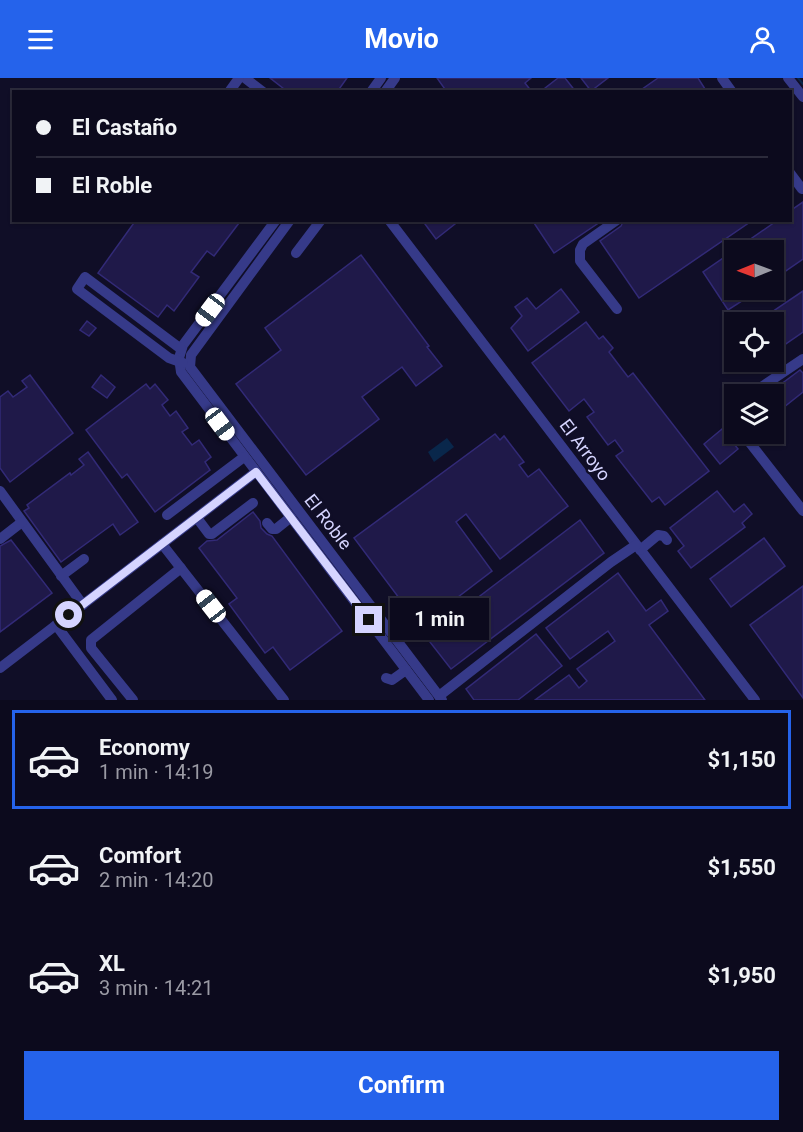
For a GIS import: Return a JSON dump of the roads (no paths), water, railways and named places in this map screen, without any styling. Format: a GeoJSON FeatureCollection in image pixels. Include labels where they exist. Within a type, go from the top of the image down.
{"type":"FeatureCollection","features":[{"type":"Feature","properties":{"kind":"street"},"geometry":{"type":"LineString","coordinates":[[244,78],[260,90]]}},
{"type":"Feature","properties":{"kind":"street"},"geometry":{"type":"LineString","coordinates":[[788,78],[798,96]]}},
{"type":"Feature","properties":{"kind":"street"},"geometry":{"type":"LineString","coordinates":[[792,176],[802,189]]}},
{"type":"Feature","properties":{"kind":"street"},"geometry":{"type":"LineString","coordinates":[[181,349],[275,222]]}},
{"type":"Feature","properties":{"kind":"street"},"geometry":{"type":"LineString","coordinates":[[184,363],[289,222]]}},
{"type":"Feature","properties":{"kind":"street"},"geometry":{"type":"LineString","coordinates":[[296,253],[319,222]]}},
{"type":"Feature","properties":{"kind":"street","name":"El Arroyo"},"geometry":{"type":"LineString","coordinates":[[391,222],[754,700]]}},
{"type":"Feature","properties":{"kind":"street"},"geometry":{"type":"LineString","coordinates":[[614,222],[583,244],[580,250],[580,261],[617,309]]}},
{"type":"Feature","properties":{"kind":"street"},"geometry":{"type":"LineString","coordinates":[[85,277],[181,349],[184,363],[169,358],[76,289],[85,277]]}},
{"type":"Feature","properties":{"kind":"street"},"geometry":{"type":"LineString","coordinates":[[766,384],[803,359]]}},
{"type":"Feature","properties":{"kind":"street","name":"El Roble"},"geometry":{"type":"LineString","coordinates":[[184,363],[183,376],[291,517],[335,567],[437,699]]}},
{"type":"Feature","properties":{"kind":"street","name":"El Roble"},"geometry":{"type":"LineString","coordinates":[[184,363],[199,379],[335,567],[406,670],[437,699]]}},
{"type":"Feature","properties":{"kind":"street"},"geometry":{"type":"LineString","coordinates":[[751,444],[803,511]]}},
{"type":"Feature","properties":{"kind":"street"},"geometry":{"type":"LineString","coordinates":[[167,514],[244,457]]}},
{"type":"Feature","properties":{"kind":"street"},"geometry":{"type":"LineString","coordinates":[[0,668],[256,472]]}},
{"type":"Feature","properties":{"kind":"street"},"geometry":{"type":"LineString","coordinates":[[0,491],[83,605]]}},
{"type":"Feature","properties":{"kind":"street"},"geometry":{"type":"LineString","coordinates":[[196,518],[209,534],[212,534],[253,503]]}},
{"type":"Feature","properties":{"kind":"street"},"geometry":{"type":"LineString","coordinates":[[267,523],[272,529],[276,529],[291,517]]}},
{"type":"Feature","properties":{"kind":"street"},"geometry":{"type":"LineString","coordinates":[[0,539],[22,522]]}},
{"type":"Feature","properties":{"kind":"street"},"geometry":{"type":"LineString","coordinates":[[437,699],[611,562],[658,535],[664,536],[667,540]]}},
{"type":"Feature","properties":{"kind":"street"},"geometry":{"type":"LineString","coordinates":[[162,544],[284,700]]}},
{"type":"Feature","properties":{"kind":"street"},"geometry":{"type":"LineString","coordinates":[[61,576],[84,559]]}},
{"type":"Feature","properties":{"kind":"street"},"geometry":{"type":"LineString","coordinates":[[133,700],[91,648],[91,640],[181,568]]}},
{"type":"Feature","properties":{"kind":"street"},"geometry":{"type":"LineString","coordinates":[[56,625],[112,700]]}},
{"type":"Feature","properties":{"kind":"street"},"geometry":{"type":"LineString","coordinates":[[386,678],[389,681],[392,680],[406,670]]}},
{"type":"Feature","properties":{"kind":"water"},"geometry":{"type":"Polygon","coordinates":[[[447,438],[454,447],[434,462],[428,452],[447,438]]]}},
{"type":"Feature","properties":{"kind":"waterway"},"geometry":{"type":"LineString","coordinates":[[798,78],[803,84]]}}]}
